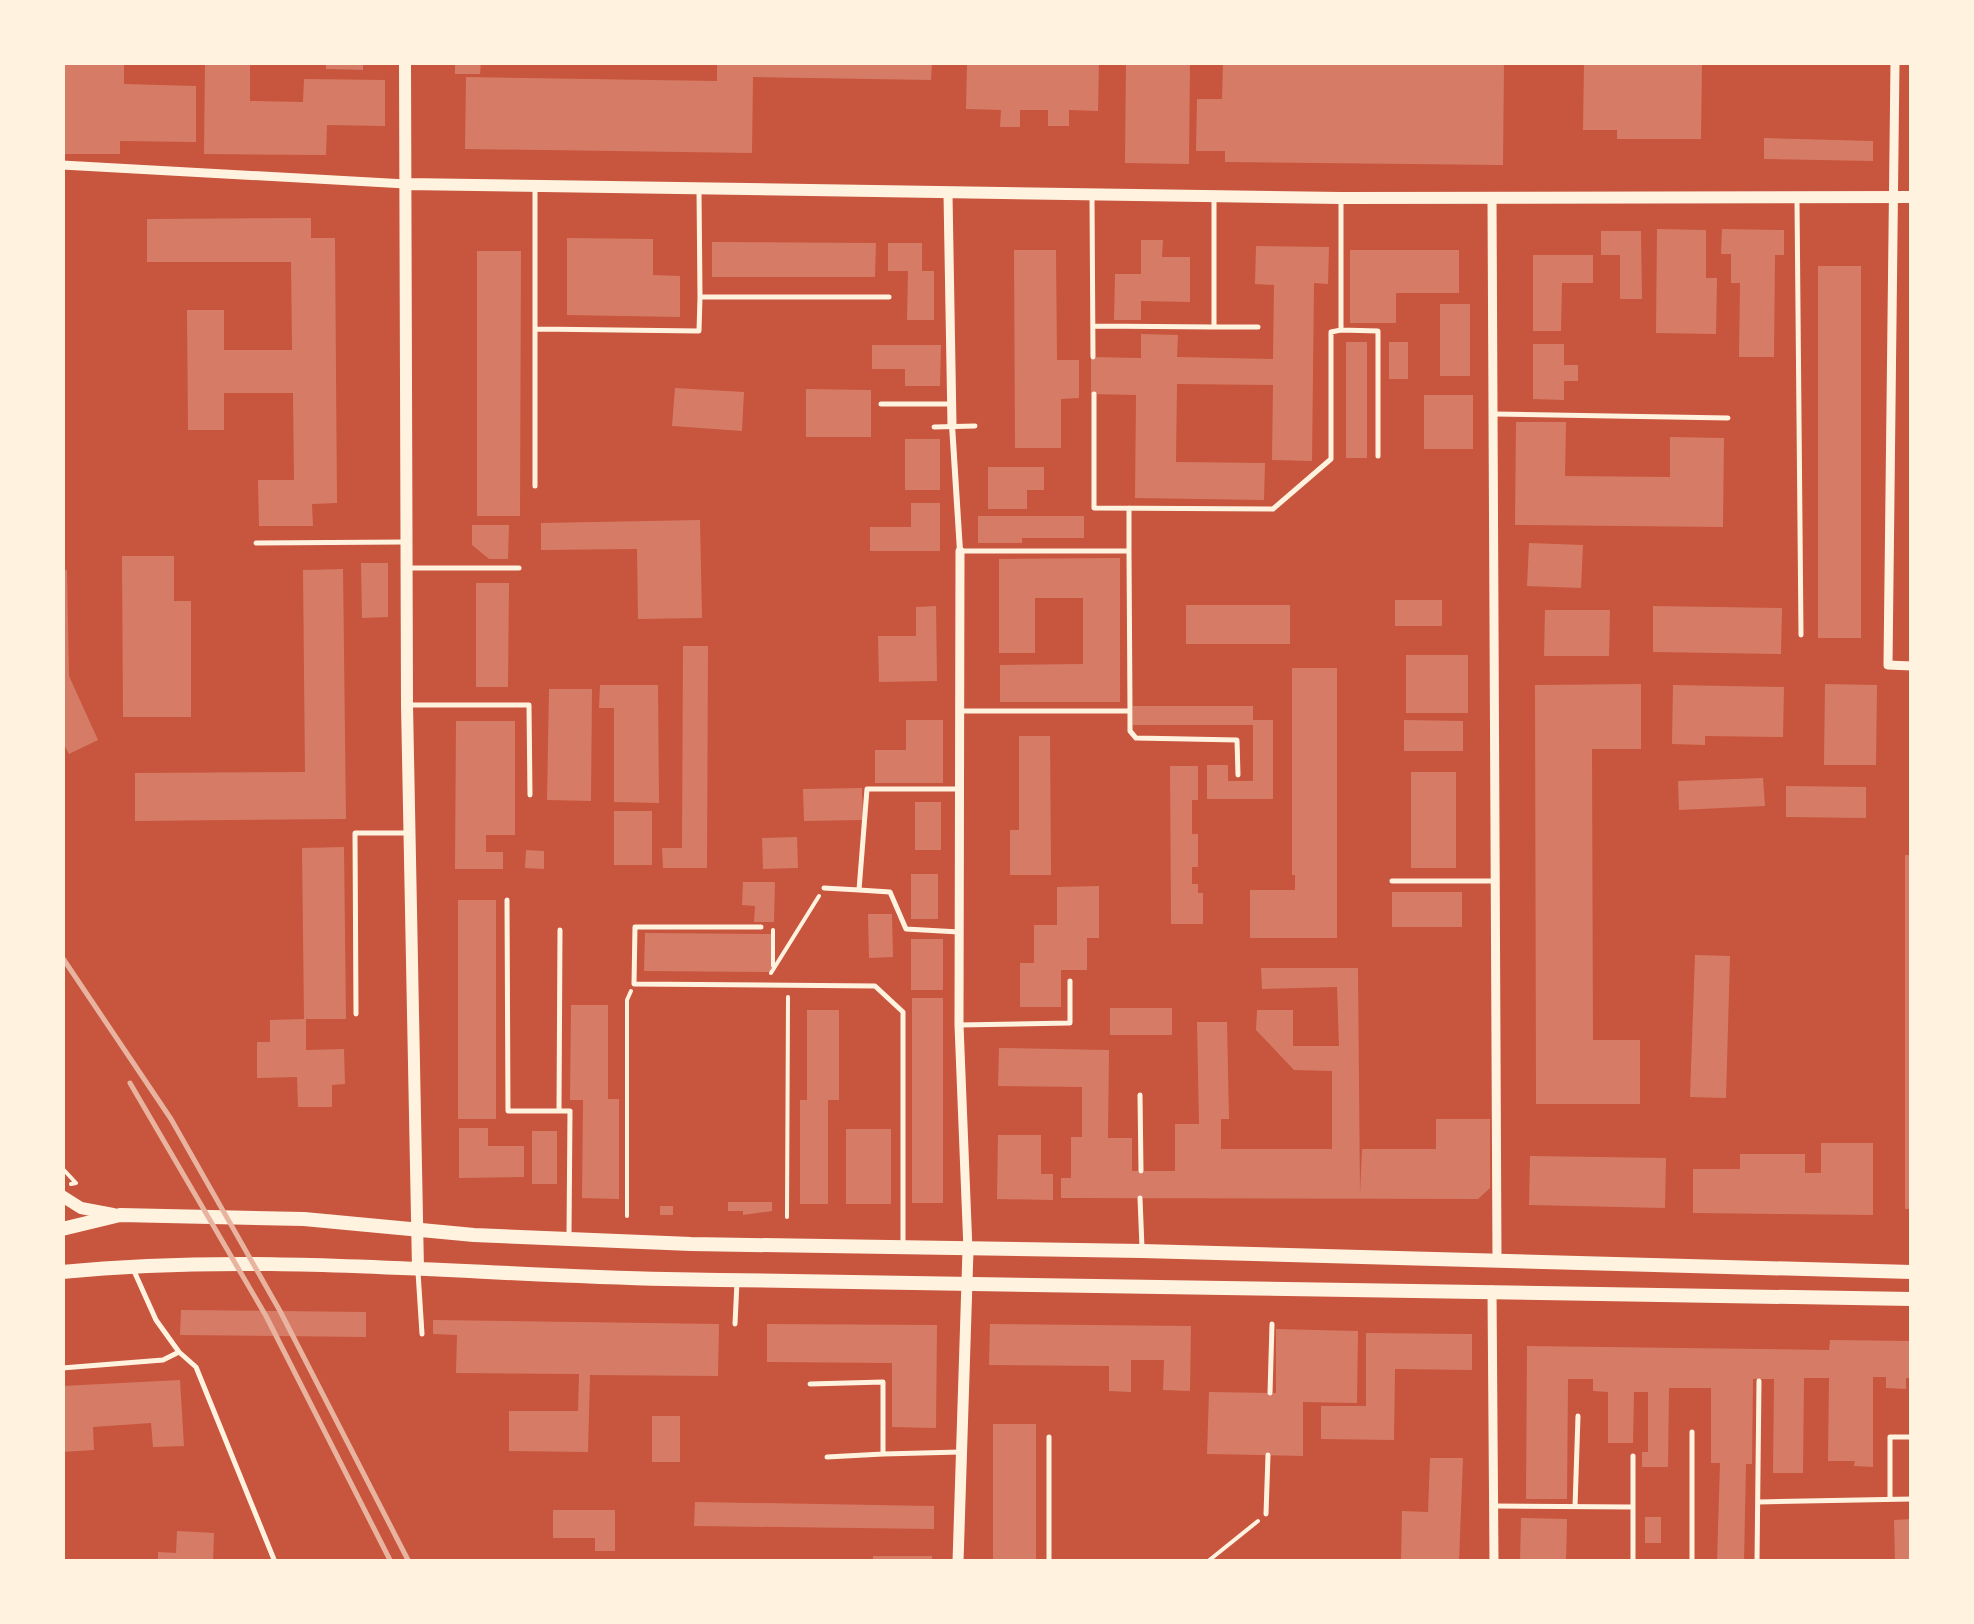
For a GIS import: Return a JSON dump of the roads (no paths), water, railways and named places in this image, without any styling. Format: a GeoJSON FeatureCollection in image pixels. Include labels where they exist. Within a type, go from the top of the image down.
{"type":"FeatureCollection","features":[{"type":"Feature","properties":{"kind":"main road"},"geometry":{"type":"LineString","coordinates":[[405,62],[407,705],[418,1269]]}},
{"type":"Feature","properties":{"kind":"main road"},"geometry":{"type":"LineString","coordinates":[[406,184],[1341,198],[1912,197]]}},
{"type":"Feature","properties":{"kind":"main road"},"geometry":{"type":"LineString","coordinates":[[62,1196],[82,1208],[120,1215],[304,1218],[474,1235],[1912,1272]]}},
{"type":"Feature","properties":{"kind":"main road"},"geometry":{"type":"LineString","coordinates":[[62,1230],[120,1215]]}},
{"type":"Feature","properties":{"kind":"main road"},"geometry":{"type":"LineString","coordinates":[[62,1272],[156,1265],[303,1266],[737,1280],[1912,1299]]}},
{"type":"Feature","properties":{"kind":"street"},"geometry":{"type":"LineString","coordinates":[[1895,62],[1888,665],[1912,666]]}},
{"type":"Feature","properties":{"kind":"street"},"geometry":{"type":"LineString","coordinates":[[62,166],[406,184]]}},
{"type":"Feature","properties":{"kind":"street"},"geometry":{"type":"LineString","coordinates":[[948,194],[951,404],[960,551],[959,1025],[969,1282],[958,1562]]}},
{"type":"Feature","properties":{"kind":"street"},"geometry":{"type":"LineString","coordinates":[[1492,198],[1498,1259]]}},
{"type":"Feature","properties":{"kind":"street"},"geometry":{"type":"LineString","coordinates":[[1492,1290],[1494,1562]]}},
{"type":"Feature","properties":{"kind":"lane"},"geometry":{"type":"LineString","coordinates":[[535,185],[535,486]]}},
{"type":"Feature","properties":{"kind":"lane"},"geometry":{"type":"LineString","coordinates":[[535,329],[699,331],[699,186]]}},
{"type":"Feature","properties":{"kind":"lane"},"geometry":{"type":"LineString","coordinates":[[1092,195],[1093,358]]}},
{"type":"Feature","properties":{"kind":"lane"},"geometry":{"type":"LineString","coordinates":[[1214,196],[1214,327]]}},
{"type":"Feature","properties":{"kind":"lane"},"geometry":{"type":"LineString","coordinates":[[1341,198],[1341,330]]}},
{"type":"Feature","properties":{"kind":"lane"},"geometry":{"type":"LineString","coordinates":[[1797,198],[1801,635]]}},
{"type":"Feature","properties":{"kind":"lane"},"geometry":{"type":"LineString","coordinates":[[700,297],[890,297]]}},
{"type":"Feature","properties":{"kind":"lane"},"geometry":{"type":"LineString","coordinates":[[1093,326],[1258,327]]}},
{"type":"Feature","properties":{"kind":"lane"},"geometry":{"type":"LineString","coordinates":[[1094,394],[1094,508],[1274,508],[1331,458],[1331,332],[1378,331],[1378,456]]}},
{"type":"Feature","properties":{"kind":"lane"},"geometry":{"type":"LineString","coordinates":[[881,404],[951,404]]}},
{"type":"Feature","properties":{"kind":"lane"},"geometry":{"type":"LineString","coordinates":[[1492,414],[1728,418]]}},
{"type":"Feature","properties":{"kind":"lane"},"geometry":{"type":"LineString","coordinates":[[934,426],[975,426]]}},
{"type":"Feature","properties":{"kind":"lane"},"geometry":{"type":"LineString","coordinates":[[1128,508],[1130,731],[1136,738],[1237,740],[1238,775]]}},
{"type":"Feature","properties":{"kind":"lane"},"geometry":{"type":"LineString","coordinates":[[256,543],[406,542]]}},
{"type":"Feature","properties":{"kind":"lane"},"geometry":{"type":"LineString","coordinates":[[960,551],[1129,550]]}},
{"type":"Feature","properties":{"kind":"lane"},"geometry":{"type":"LineString","coordinates":[[406,568],[519,568]]}},
{"type":"Feature","properties":{"kind":"lane"},"geometry":{"type":"LineString","coordinates":[[407,705],[529,705],[530,794]]}},
{"type":"Feature","properties":{"kind":"lane"},"geometry":{"type":"LineString","coordinates":[[959,711],[1130,711]]}},
{"type":"Feature","properties":{"kind":"lane"},"geometry":{"type":"LineString","coordinates":[[859,890],[867,789],[959,790]]}},
{"type":"Feature","properties":{"kind":"lane"},"geometry":{"type":"LineString","coordinates":[[356,1014],[354,833],[411,833]]}},
{"type":"Feature","properties":{"kind":"lane"},"geometry":{"type":"LineString","coordinates":[[1392,881],[1495,881]]}},
{"type":"Feature","properties":{"kind":"lane"},"geometry":{"type":"LineString","coordinates":[[824,888],[890,892],[906,929],[959,932]]}},
{"type":"Feature","properties":{"kind":"lane"},"geometry":{"type":"LineString","coordinates":[[507,900],[508,1112],[570,1112],[569,1238]]}},
{"type":"Feature","properties":{"kind":"lane"},"geometry":{"type":"LineString","coordinates":[[761,927],[635,927],[634,984],[875,986],[903,1012],[903,1248]]}},
{"type":"Feature","properties":{"kind":"lane"},"geometry":{"type":"LineString","coordinates":[[559,1112],[560,930]]}},
{"type":"Feature","properties":{"kind":"lane"},"geometry":{"type":"LineString","coordinates":[[959,1025],[1070,1023],[1070,981]]}},
{"type":"Feature","properties":{"kind":"lane"},"geometry":{"type":"LineString","coordinates":[[1140,1095],[1141,1171]]}},
{"type":"Feature","properties":{"kind":"lane"},"geometry":{"type":"LineString","coordinates":[[1140,1198],[1142,1251]]}},
{"type":"Feature","properties":{"kind":"lane"},"geometry":{"type":"LineString","coordinates":[[132,1266],[156,1320],[196,1368],[274,1562]]}},
{"type":"Feature","properties":{"kind":"lane"},"geometry":{"type":"LineString","coordinates":[[418,1269],[422,1334]]}},
{"type":"Feature","properties":{"kind":"lane"},"geometry":{"type":"LineString","coordinates":[[735,1324],[737,1280]]}},
{"type":"Feature","properties":{"kind":"lane"},"geometry":{"type":"LineString","coordinates":[[1270,1392],[1272,1324]]}},
{"type":"Feature","properties":{"kind":"lane"},"geometry":{"type":"LineString","coordinates":[[62,1368],[163,1360],[180,1352]]}},
{"type":"Feature","properties":{"kind":"lane"},"geometry":{"type":"LineString","coordinates":[[1757,1562],[1759,1381]]}},
{"type":"Feature","properties":{"kind":"lane"},"geometry":{"type":"LineString","coordinates":[[810,1384],[883,1382],[883,1454]]}},
{"type":"Feature","properties":{"kind":"lane"},"geometry":{"type":"LineString","coordinates":[[1574,1507],[1578,1416]]}},
{"type":"Feature","properties":{"kind":"lane"},"geometry":{"type":"LineString","coordinates":[[1692,1432],[1692,1562]]}},
{"type":"Feature","properties":{"kind":"lane"},"geometry":{"type":"LineString","coordinates":[[1890,1498],[1890,1437],[1912,1437]]}},
{"type":"Feature","properties":{"kind":"lane"},"geometry":{"type":"LineString","coordinates":[[1049,1438],[1049,1562]]}},
{"type":"Feature","properties":{"kind":"lane"},"geometry":{"type":"LineString","coordinates":[[827,1457],[960,1452]]}},
{"type":"Feature","properties":{"kind":"lane"},"geometry":{"type":"LineString","coordinates":[[1266,1514],[1268,1455]]}},
{"type":"Feature","properties":{"kind":"lane"},"geometry":{"type":"LineString","coordinates":[[1632,1562],[1633,1456]]}},
{"type":"Feature","properties":{"kind":"lane"},"geometry":{"type":"LineString","coordinates":[[1758,1502],[1912,1498]]}},
{"type":"Feature","properties":{"kind":"lane"},"geometry":{"type":"LineString","coordinates":[[1495,1506],[1633,1507]]}},
{"type":"Feature","properties":{"kind":"railway"},"geometry":{"type":"LineString","coordinates":[[62,957],[171,1119],[280,1311],[409,1562]]}},
{"type":"Feature","properties":{"kind":"railway"},"geometry":{"type":"LineString","coordinates":[[130,1083],[266,1316],[391,1562]]}}]}
